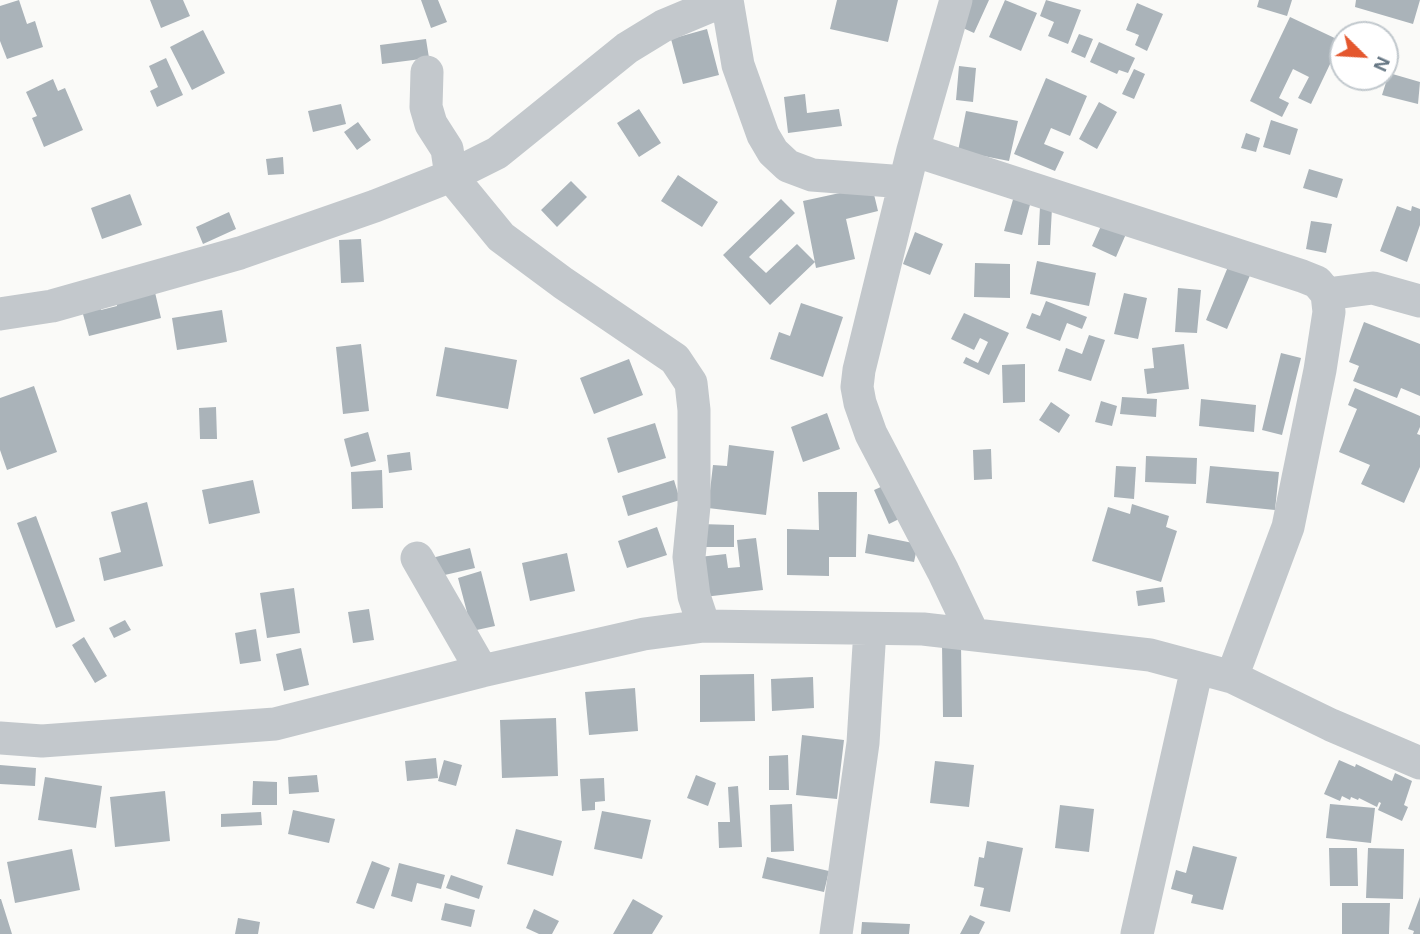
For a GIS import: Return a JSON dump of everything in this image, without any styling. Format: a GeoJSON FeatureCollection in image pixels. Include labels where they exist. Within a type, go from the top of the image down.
{"type":"FeatureCollection","features":[{"type":"Feature","properties":{"kind":"street"},"geometry":{"type":"LineString","coordinates":[[0,314],[52,306],[240,253],[375,206],[451,176],[497,153],[627,48],[663,26],[726,0],[738,65],[763,135],[774,152],[788,166],[811,175],[909,166],[1302,276],[1317,282],[1327,294],[1329,312],[1320,370],[1288,527],[1232,677]]}},
{"type":"Feature","properties":{"kind":"street"},"geometry":{"type":"LineString","coordinates":[[956,0],[909,166],[859,370],[859,395],[871,434],[943,571],[972,634]]}},
{"type":"Feature","properties":{"kind":"street"},"geometry":{"type":"LineString","coordinates":[[427,72],[426,107],[431,124],[447,149],[451,176],[501,237],[562,283],[675,359],[691,383],[694,410],[694,506],[689,556],[694,596],[704,626]]}},
{"type":"Feature","properties":{"kind":"street"},"geometry":{"type":"LineString","coordinates":[[1327,294],[1373,288],[1420,301]]}},
{"type":"Feature","properties":{"kind":"street"},"geometry":{"type":"LineString","coordinates":[[416,558],[482,671]]}},
{"type":"Feature","properties":{"kind":"street"},"geometry":{"type":"LineString","coordinates":[[0,738],[42,741],[275,724],[482,671],[644,634],[704,626],[923,629],[1150,655],[1232,677],[1331,725],[1420,763]]}},
{"type":"Feature","properties":{"kind":"street"},"geometry":{"type":"LineString","coordinates":[[836,934],[863,743],[870,629]]}},
{"type":"Feature","properties":{"kind":"street"},"geometry":{"type":"LineString","coordinates":[[1137,934],[1197,668]]}},
{"type":"Feature","properties":{"kind":"building"},"geometry":{"type":"Polygon","coordinates":[[[19,0],[27,24],[35,21],[43,47],[7,59],[0,41],[0,6],[19,0]]]}},
{"type":"Feature","properties":{"kind":"building"},"geometry":{"type":"Polygon","coordinates":[[[150,0],[183,0],[190,16],[161,28],[150,0]]]}},
{"type":"Feature","properties":{"kind":"building"},"geometry":{"type":"Polygon","coordinates":[[[421,0],[438,0],[447,22],[431,28],[421,0]]]}},
{"type":"Feature","properties":{"kind":"building"},"geometry":{"type":"Polygon","coordinates":[[[837,0],[898,0],[888,42],[830,29],[837,0]]]}},
{"type":"Feature","properties":{"kind":"building"},"geometry":{"type":"Polygon","coordinates":[[[965,0],[989,0],[974,33],[954,24],[965,0]]]}},
{"type":"Feature","properties":{"kind":"building"},"geometry":{"type":"Polygon","coordinates":[[[1005,0],[1037,13],[1021,51],[989,37],[1005,0]]]}},
{"type":"Feature","properties":{"kind":"building"},"geometry":{"type":"Polygon","coordinates":[[[1046,0],[1081,10],[1068,44],[1048,36],[1054,22],[1040,16],[1046,0]]]}},
{"type":"Feature","properties":{"kind":"building"},"geometry":{"type":"Polygon","coordinates":[[[1259,0],[1292,0],[1287,16],[1257,7],[1259,0]]]}},
{"type":"Feature","properties":{"kind":"building"},"geometry":{"type":"Polygon","coordinates":[[[1356,0],[1420,0],[1413,24],[1355,7],[1356,0]]]}},
{"type":"Feature","properties":{"kind":"building"},"geometry":{"type":"Polygon","coordinates":[[[1137,3],[1163,14],[1147,51],[1135,45],[1139,35],[1126,30],[1137,3]]]}},
{"type":"Feature","properties":{"kind":"building"},"geometry":{"type":"Polygon","coordinates":[[[1290,17],[1329,35],[1329,66],[1311,104],[1298,98],[1309,77],[1293,69],[1279,98],[1289,103],[1282,117],[1250,101],[1290,17]]]}},
{"type":"Feature","properties":{"kind":"building"},"geometry":{"type":"Polygon","coordinates":[[[707,29],[719,75],[683,84],[671,39],[707,29]]]}},
{"type":"Feature","properties":{"kind":"building"},"geometry":{"type":"Polygon","coordinates":[[[203,30],[225,73],[192,90],[170,47],[203,30]]]}},
{"type":"Feature","properties":{"kind":"building"},"geometry":{"type":"Polygon","coordinates":[[[1079,34],[1093,39],[1085,58],[1071,52],[1079,34]]]}},
{"type":"Feature","properties":{"kind":"building"},"geometry":{"type":"Polygon","coordinates":[[[426,39],[429,58],[382,64],[380,45],[426,39]]]}},
{"type":"Feature","properties":{"kind":"building"},"geometry":{"type":"Polygon","coordinates":[[[1099,42],[1135,58],[1128,73],[1119,70],[1117,74],[1090,62],[1099,42]]]}},
{"type":"Feature","properties":{"kind":"building"},"geometry":{"type":"Polygon","coordinates":[[[166,58],[183,95],[157,107],[150,91],[158,87],[149,66],[166,58]]]}},
{"type":"Feature","properties":{"kind":"building"},"geometry":{"type":"Polygon","coordinates":[[[959,66],[976,68],[973,102],[956,100],[959,66]]]}},
{"type":"Feature","properties":{"kind":"building"},"geometry":{"type":"Polygon","coordinates":[[[1134,69],[1145,74],[1134,99],[1122,94],[1134,69]]]}},
{"type":"Feature","properties":{"kind":"building"},"geometry":{"type":"Polygon","coordinates":[[[1399,76],[1420,82],[1418,104],[1382,95],[1383,91],[1399,91],[1399,76]]]}},
{"type":"Feature","properties":{"kind":"building"},"geometry":{"type":"Polygon","coordinates":[[[1046,78],[1087,96],[1070,136],[1051,128],[1044,144],[1064,152],[1055,171],[1014,154],[1046,78]]]}},
{"type":"Feature","properties":{"kind":"building"},"geometry":{"type":"Polygon","coordinates":[[[53,79],[58,91],[65,88],[83,130],[44,147],[32,118],[37,116],[26,92],[53,79]]]}},
{"type":"Feature","properties":{"kind":"building"},"geometry":{"type":"Polygon","coordinates":[[[805,94],[807,113],[839,109],[842,126],[788,133],[784,97],[805,94]]]}},
{"type":"Feature","properties":{"kind":"building"},"geometry":{"type":"Polygon","coordinates":[[[1099,102],[1117,112],[1097,149],[1079,139],[1099,102]]]}},
{"type":"Feature","properties":{"kind":"building"},"geometry":{"type":"Polygon","coordinates":[[[341,104],[346,124],[313,132],[308,111],[341,104]]]}},
{"type":"Feature","properties":{"kind":"building"},"geometry":{"type":"Polygon","coordinates":[[[639,109],[661,143],[639,157],[617,123],[639,109]]]}},
{"type":"Feature","properties":{"kind":"building"},"geometry":{"type":"Polygon","coordinates":[[[966,111],[1018,121],[1009,161],[958,151],[966,111]]]}},
{"type":"Feature","properties":{"kind":"building"},"geometry":{"type":"Polygon","coordinates":[[[1271,120],[1298,129],[1290,155],[1263,147],[1271,120]]]}},
{"type":"Feature","properties":{"kind":"building"},"geometry":{"type":"Polygon","coordinates":[[[358,122],[371,140],[357,150],[344,132],[358,122]]]}},
{"type":"Feature","properties":{"kind":"building"},"geometry":{"type":"Polygon","coordinates":[[[1246,133],[1260,138],[1256,152],[1241,148],[1246,133]]]}},
{"type":"Feature","properties":{"kind":"building"},"geometry":{"type":"Polygon","coordinates":[[[283,157],[284,174],[268,175],[266,159],[283,157]]]}},
{"type":"Feature","properties":{"kind":"building"},"geometry":{"type":"Polygon","coordinates":[[[1309,169],[1343,179],[1337,198],[1303,188],[1309,169]]]}},
{"type":"Feature","properties":{"kind":"building"},"geometry":{"type":"Polygon","coordinates":[[[678,175],[718,202],[702,227],[661,201],[678,175]]]}},
{"type":"Feature","properties":{"kind":"building"},"geometry":{"type":"Polygon","coordinates":[[[571,181],[587,197],[557,227],[541,210],[571,181]]]}},
{"type":"Feature","properties":{"kind":"building"},"geometry":{"type":"Polygon","coordinates":[[[872,186],[878,211],[846,219],[855,259],[816,268],[803,201],[872,186]]]}},
{"type":"Feature","properties":{"kind":"building"},"geometry":{"type":"Polygon","coordinates":[[[130,194],[142,225],[102,239],[91,208],[130,194]]]}},
{"type":"Feature","properties":{"kind":"building"},"geometry":{"type":"Polygon","coordinates":[[[1014,196],[1031,201],[1022,235],[1004,231],[1014,196]]]}},
{"type":"Feature","properties":{"kind":"building"},"geometry":{"type":"Polygon","coordinates":[[[781,199],[795,213],[749,257],[766,273],[797,244],[815,262],[770,305],[723,255],[781,199]]]}},
{"type":"Feature","properties":{"kind":"building"},"geometry":{"type":"Polygon","coordinates":[[[1397,206],[1411,211],[1412,206],[1420,209],[1420,225],[1407,262],[1380,251],[1397,206]]]}},
{"type":"Feature","properties":{"kind":"building"},"geometry":{"type":"Polygon","coordinates":[[[1040,207],[1052,208],[1050,245],[1038,245],[1040,207]]]}},
{"type":"Feature","properties":{"kind":"building"},"geometry":{"type":"Polygon","coordinates":[[[229,212],[236,229],[203,244],[196,227],[229,212]]]}},
{"type":"Feature","properties":{"kind":"building"},"geometry":{"type":"Polygon","coordinates":[[[1105,217],[1129,227],[1116,257],[1092,246],[1105,217]]]}},
{"type":"Feature","properties":{"kind":"building"},"geometry":{"type":"Polygon","coordinates":[[[1311,221],[1332,224],[1326,253],[1306,249],[1311,221]]]}},
{"type":"Feature","properties":{"kind":"building"},"geometry":{"type":"Polygon","coordinates":[[[915,232],[943,244],[930,275],[903,264],[915,232]]]}},
{"type":"Feature","properties":{"kind":"building"},"geometry":{"type":"Polygon","coordinates":[[[361,239],[364,282],[341,283],[339,240],[361,239]]]}},
{"type":"Feature","properties":{"kind":"building"},"geometry":{"type":"Polygon","coordinates":[[[1232,257],[1254,266],[1227,329],[1206,320],[1232,257]]]}},
{"type":"Feature","properties":{"kind":"building"},"geometry":{"type":"Polygon","coordinates":[[[1037,261],[1096,273],[1089,306],[1030,294],[1037,261]]]}},
{"type":"Feature","properties":{"kind":"building"},"geometry":{"type":"Polygon","coordinates":[[[975,263],[1010,264],[1010,298],[974,297],[975,263]]]}},
{"type":"Feature","properties":{"kind":"building"},"geometry":{"type":"Polygon","coordinates":[[[154,288],[161,318],[89,336],[81,307],[99,302],[101,310],[117,306],[115,297],[154,288]]]}},
{"type":"Feature","properties":{"kind":"building"},"geometry":{"type":"Polygon","coordinates":[[[1178,288],[1201,290],[1197,333],[1175,332],[1178,288]]]}},
{"type":"Feature","properties":{"kind":"building"},"geometry":{"type":"Polygon","coordinates":[[[1124,293],[1147,298],[1138,339],[1114,334],[1124,293]]]}},
{"type":"Feature","properties":{"kind":"building"},"geometry":{"type":"Polygon","coordinates":[[[1046,301],[1087,317],[1082,329],[1067,323],[1060,341],[1026,328],[1032,313],[1040,316],[1046,301]]]}},
{"type":"Feature","properties":{"kind":"building"},"geometry":{"type":"Polygon","coordinates":[[[801,303],[843,317],[823,377],[770,359],[779,332],[790,336],[801,303]]]}},
{"type":"Feature","properties":{"kind":"building"},"geometry":{"type":"Polygon","coordinates":[[[222,310],[227,342],[177,350],[172,318],[222,310]]]}},
{"type":"Feature","properties":{"kind":"building"},"geometry":{"type":"Polygon","coordinates":[[[964,313],[1009,333],[989,375],[963,363],[966,357],[978,363],[988,342],[980,338],[974,350],[951,339],[964,313]]]}},
{"type":"Feature","properties":{"kind":"building"},"geometry":{"type":"Polygon","coordinates":[[[1364,322],[1420,344],[1420,396],[1401,388],[1397,398],[1353,381],[1359,366],[1349,362],[1364,322]]]}},
{"type":"Feature","properties":{"kind":"building"},"geometry":{"type":"Polygon","coordinates":[[[1089,335],[1105,340],[1091,381],[1058,371],[1066,348],[1082,354],[1089,335]]]}},
{"type":"Feature","properties":{"kind":"building"},"geometry":{"type":"Polygon","coordinates":[[[361,344],[369,411],[343,414],[336,347],[361,344]]]}},
{"type":"Feature","properties":{"kind":"building"},"geometry":{"type":"Polygon","coordinates":[[[1184,344],[1189,389],[1147,394],[1144,369],[1154,368],[1152,348],[1184,344]]]}},
{"type":"Feature","properties":{"kind":"building"},"geometry":{"type":"Polygon","coordinates":[[[445,347],[517,360],[508,409],[436,396],[445,347]]]}},
{"type":"Feature","properties":{"kind":"building"},"geometry":{"type":"Polygon","coordinates":[[[1281,353],[1301,358],[1282,435],[1262,430],[1281,353]]]}},
{"type":"Feature","properties":{"kind":"building"},"geometry":{"type":"Polygon","coordinates":[[[629,359],[643,395],[594,414],[580,378],[629,359]]]}},
{"type":"Feature","properties":{"kind":"building"},"geometry":{"type":"Polygon","coordinates":[[[1025,364],[1025,402],[1003,403],[1002,365],[1025,364]]]}},
{"type":"Feature","properties":{"kind":"building"},"geometry":{"type":"Polygon","coordinates":[[[34,386],[57,452],[7,470],[0,450],[0,398],[34,386]]]}},
{"type":"Feature","properties":{"kind":"building"},"geometry":{"type":"Polygon","coordinates":[[[1355,388],[1420,416],[1417,434],[1420,435],[1420,467],[1404,503],[1361,484],[1370,465],[1339,452],[1357,409],[1348,405],[1355,388]]]}},
{"type":"Feature","properties":{"kind":"building"},"geometry":{"type":"Polygon","coordinates":[[[1122,397],[1157,399],[1156,417],[1120,414],[1122,397]]]}},
{"type":"Feature","properties":{"kind":"building"},"geometry":{"type":"Polygon","coordinates":[[[1201,399],[1256,405],[1254,432],[1199,426],[1201,399]]]}},
{"type":"Feature","properties":{"kind":"building"},"geometry":{"type":"Polygon","coordinates":[[[1101,401],[1117,406],[1112,426],[1095,422],[1101,401]]]}},
{"type":"Feature","properties":{"kind":"building"},"geometry":{"type":"Polygon","coordinates":[[[1051,402],[1070,415],[1059,433],[1039,420],[1051,402]]]}},
{"type":"Feature","properties":{"kind":"building"},"geometry":{"type":"Polygon","coordinates":[[[216,407],[217,439],[200,439],[199,408],[216,407]]]}},
{"type":"Feature","properties":{"kind":"building"},"geometry":{"type":"Polygon","coordinates":[[[827,413],[840,449],[803,462],[791,427],[827,413]]]}},
{"type":"Feature","properties":{"kind":"building"},"geometry":{"type":"Polygon","coordinates":[[[655,423],[666,458],[618,473],[607,438],[655,423]]]}},
{"type":"Feature","properties":{"kind":"building"},"geometry":{"type":"Polygon","coordinates":[[[368,432],[376,461],[351,467],[344,439],[368,432]]]}},
{"type":"Feature","properties":{"kind":"building"},"geometry":{"type":"Polygon","coordinates":[[[729,445],[774,451],[766,515],[708,508],[713,465],[727,466],[729,445]]]}},
{"type":"Feature","properties":{"kind":"building"},"geometry":{"type":"Polygon","coordinates":[[[991,449],[992,479],[974,480],[973,450],[991,449]]]}},
{"type":"Feature","properties":{"kind":"building"},"geometry":{"type":"Polygon","coordinates":[[[410,452],[412,470],[389,473],[387,455],[410,452]]]}},
{"type":"Feature","properties":{"kind":"building"},"geometry":{"type":"Polygon","coordinates":[[[1146,456],[1197,458],[1196,484],[1145,482],[1146,456]]]}},
{"type":"Feature","properties":{"kind":"building"},"geometry":{"type":"Polygon","coordinates":[[[1116,466],[1136,467],[1134,499],[1114,497],[1116,466]]]}},
{"type":"Feature","properties":{"kind":"building"},"geometry":{"type":"Polygon","coordinates":[[[1210,466],[1279,472],[1275,510],[1206,503],[1210,466]]]}},
{"type":"Feature","properties":{"kind":"building"},"geometry":{"type":"Polygon","coordinates":[[[382,470],[383,508],[352,509],[351,472],[382,470]]]}},
{"type":"Feature","properties":{"kind":"building"},"geometry":{"type":"Polygon","coordinates":[[[253,480],[260,513],[209,524],[202,490],[253,480]]]}},
{"type":"Feature","properties":{"kind":"building"},"geometry":{"type":"Polygon","coordinates":[[[674,480],[680,500],[628,516],[622,496],[674,480]]]}},
{"type":"Feature","properties":{"kind":"building"},"geometry":{"type":"Polygon","coordinates":[[[890,483],[905,516],[889,524],[874,490],[890,483]]]}},
{"type":"Feature","properties":{"kind":"building"},"geometry":{"type":"Polygon","coordinates":[[[818,492],[857,492],[856,557],[829,557],[829,576],[787,575],[787,529],[819,530],[818,492]]]}},
{"type":"Feature","properties":{"kind":"building"},"geometry":{"type":"Polygon","coordinates":[[[147,502],[163,566],[104,581],[99,558],[121,552],[111,512],[147,502]]]}},
{"type":"Feature","properties":{"kind":"building"},"geometry":{"type":"Polygon","coordinates":[[[1132,504],[1169,516],[1166,527],[1177,531],[1161,582],[1092,561],[1108,507],[1130,514],[1132,504]]]}},
{"type":"Feature","properties":{"kind":"building"},"geometry":{"type":"Polygon","coordinates":[[[36,516],[75,621],[56,628],[17,523],[36,516]]]}},
{"type":"Feature","properties":{"kind":"building"},"geometry":{"type":"Polygon","coordinates":[[[700,524],[734,525],[734,547],[700,547],[700,524]]]}},
{"type":"Feature","properties":{"kind":"building"},"geometry":{"type":"Polygon","coordinates":[[[657,527],[667,555],[627,568],[618,541],[657,527]]]}},
{"type":"Feature","properties":{"kind":"building"},"geometry":{"type":"Polygon","coordinates":[[[868,534],[918,544],[914,562],[865,553],[868,534]]]}},
{"type":"Feature","properties":{"kind":"building"},"geometry":{"type":"Polygon","coordinates":[[[756,538],[763,590],[704,597],[699,557],[726,554],[728,568],[740,567],[737,540],[756,538]]]}},
{"type":"Feature","properties":{"kind":"building"},"geometry":{"type":"Polygon","coordinates":[[[470,548],[475,568],[436,577],[432,558],[470,548]]]}},
{"type":"Feature","properties":{"kind":"building"},"geometry":{"type":"Polygon","coordinates":[[[567,553],[575,591],[530,601],[522,563],[567,553]]]}},
{"type":"Feature","properties":{"kind":"building"},"geometry":{"type":"Polygon","coordinates":[[[481,571],[495,626],[472,631],[458,578],[481,571]]]}},
{"type":"Feature","properties":{"kind":"building"},"geometry":{"type":"Polygon","coordinates":[[[1163,587],[1165,602],[1138,606],[1136,591],[1163,587]]]}},
{"type":"Feature","properties":{"kind":"building"},"geometry":{"type":"Polygon","coordinates":[[[294,588],[300,633],[267,638],[260,593],[294,588]]]}},
{"type":"Feature","properties":{"kind":"building"},"geometry":{"type":"Polygon","coordinates":[[[369,609],[374,640],[353,643],[348,612],[369,609]]]}},
{"type":"Feature","properties":{"kind":"building"},"geometry":{"type":"Polygon","coordinates":[[[125,620],[131,630],[114,638],[109,628],[125,620]]]}},
{"type":"Feature","properties":{"kind":"building"},"geometry":{"type":"Polygon","coordinates":[[[256,629],[261,661],[240,664],[235,633],[256,629]]]}},
{"type":"Feature","properties":{"kind":"building"},"geometry":{"type":"Polygon","coordinates":[[[84,637],[107,676],[95,683],[72,645],[84,637]]]}},
{"type":"Feature","properties":{"kind":"building"},"geometry":{"type":"Polygon","coordinates":[[[942,644],[961,644],[962,717],[943,717],[942,644]]]}},
{"type":"Feature","properties":{"kind":"building"},"geometry":{"type":"Polygon","coordinates":[[[301,648],[309,685],[284,691],[276,654],[301,648]]]}},
{"type":"Feature","properties":{"kind":"building"},"geometry":{"type":"Polygon","coordinates":[[[754,674],[755,721],[700,722],[700,675],[754,674]]]}},
{"type":"Feature","properties":{"kind":"building"},"geometry":{"type":"Polygon","coordinates":[[[813,677],[814,708],[772,711],[771,679],[813,677]]]}},
{"type":"Feature","properties":{"kind":"building"},"geometry":{"type":"Polygon","coordinates":[[[635,688],[638,731],[589,735],[585,692],[635,688]]]}},
{"type":"Feature","properties":{"kind":"building"},"geometry":{"type":"Polygon","coordinates":[[[556,718],[558,776],[502,778],[500,720],[556,718]]]}},
{"type":"Feature","properties":{"kind":"building"},"geometry":{"type":"Polygon","coordinates":[[[802,735],[844,740],[837,799],[796,795],[802,735]]]}},
{"type":"Feature","properties":{"kind":"building"},"geometry":{"type":"Polygon","coordinates":[[[788,755],[789,790],[769,790],[769,756],[788,755]]]}},
{"type":"Feature","properties":{"kind":"building"},"geometry":{"type":"Polygon","coordinates":[[[436,758],[438,778],[407,781],[405,761],[436,758]]]}},
{"type":"Feature","properties":{"kind":"building"},"geometry":{"type":"Polygon","coordinates":[[[444,760],[462,765],[456,786],[438,781],[444,760]]]}},
{"type":"Feature","properties":{"kind":"building"},"geometry":{"type":"Polygon","coordinates":[[[1339,760],[1355,767],[1356,764],[1392,781],[1395,773],[1412,781],[1404,805],[1408,807],[1402,821],[1378,810],[1381,803],[1379,802],[1377,807],[1359,798],[1358,800],[1351,797],[1350,800],[1342,796],[1340,801],[1324,794],[1339,760]]]}},
{"type":"Feature","properties":{"kind":"building"},"geometry":{"type":"Polygon","coordinates":[[[935,761],[974,765],[969,807],[930,803],[935,761]]]}},
{"type":"Feature","properties":{"kind":"building"},"geometry":{"type":"Polygon","coordinates":[[[0,765],[36,768],[35,786],[0,784],[0,765]]]}},
{"type":"Feature","properties":{"kind":"building"},"geometry":{"type":"Polygon","coordinates":[[[317,775],[319,792],[289,794],[288,777],[317,775]]]}},
{"type":"Feature","properties":{"kind":"building"},"geometry":{"type":"Polygon","coordinates":[[[696,775],[716,783],[708,806],[687,798],[696,775]]]}},
{"type":"Feature","properties":{"kind":"building"},"geometry":{"type":"Polygon","coordinates":[[[45,777],[102,786],[96,828],[38,820],[45,777]]]}},
{"type":"Feature","properties":{"kind":"building"},"geometry":{"type":"Polygon","coordinates":[[[604,778],[605,801],[595,802],[595,810],[582,811],[580,779],[604,778]]]}},
{"type":"Feature","properties":{"kind":"building"},"geometry":{"type":"Polygon","coordinates":[[[253,781],[277,782],[277,805],[252,805],[253,781]]]}},
{"type":"Feature","properties":{"kind":"building"},"geometry":{"type":"Polygon","coordinates":[[[738,786],[742,847],[719,848],[718,822],[730,822],[728,787],[738,786]]]}},
{"type":"Feature","properties":{"kind":"building"},"geometry":{"type":"Polygon","coordinates":[[[165,791],[170,841],[115,847],[110,797],[165,791]]]}},
{"type":"Feature","properties":{"kind":"building"},"geometry":{"type":"Polygon","coordinates":[[[792,804],[794,851],[771,852],[770,805],[792,804]]]}},
{"type":"Feature","properties":{"kind":"building"},"geometry":{"type":"Polygon","coordinates":[[[1330,804],[1375,808],[1371,843],[1326,838],[1330,804]]]}},
{"type":"Feature","properties":{"kind":"building"},"geometry":{"type":"Polygon","coordinates":[[[1060,805],[1094,809],[1089,852],[1055,848],[1060,805]]]}},
{"type":"Feature","properties":{"kind":"building"},"geometry":{"type":"Polygon","coordinates":[[[293,810],[335,819],[329,843],[288,834],[293,810]]]}},
{"type":"Feature","properties":{"kind":"building"},"geometry":{"type":"Polygon","coordinates":[[[602,811],[651,820],[642,859],[594,849],[602,811]]]}},
{"type":"Feature","properties":{"kind":"building"},"geometry":{"type":"Polygon","coordinates":[[[261,812],[262,825],[221,827],[221,814],[261,812]]]}},
{"type":"Feature","properties":{"kind":"building"},"geometry":{"type":"Polygon","coordinates":[[[516,829],[562,841],[553,876],[507,864],[516,829]]]}},
{"type":"Feature","properties":{"kind":"building"},"geometry":{"type":"Polygon","coordinates":[[[987,841],[1023,848],[1010,912],[980,906],[984,888],[974,886],[979,857],[984,858],[987,841]]]}},
{"type":"Feature","properties":{"kind":"building"},"geometry":{"type":"Polygon","coordinates":[[[1193,846],[1237,857],[1223,910],[1191,903],[1193,895],[1171,889],[1176,870],[1186,873],[1193,846]]]}},
{"type":"Feature","properties":{"kind":"building"},"geometry":{"type":"Polygon","coordinates":[[[1329,848],[1357,848],[1358,886],[1330,886],[1329,848]]]}},
{"type":"Feature","properties":{"kind":"building"},"geometry":{"type":"Polygon","coordinates":[[[1368,848],[1404,849],[1403,899],[1366,898],[1368,848]]]}},
{"type":"Feature","properties":{"kind":"building"},"geometry":{"type":"Polygon","coordinates":[[[72,849],[80,890],[15,903],[7,862],[72,849]]]}},
{"type":"Feature","properties":{"kind":"building"},"geometry":{"type":"Polygon","coordinates":[[[767,857],[829,871],[824,892],[762,878],[767,857]]]}},
{"type":"Feature","properties":{"kind":"building"},"geometry":{"type":"Polygon","coordinates":[[[372,861],[390,868],[374,909],[356,903],[372,861]]]}},
{"type":"Feature","properties":{"kind":"building"},"geometry":{"type":"Polygon","coordinates":[[[399,863],[445,875],[441,889],[417,883],[412,902],[391,896],[399,863]]]}},
{"type":"Feature","properties":{"kind":"building"},"geometry":{"type":"Polygon","coordinates":[[[451,875],[483,886],[479,899],[446,888],[451,875]]]}},
{"type":"Feature","properties":{"kind":"building"},"geometry":{"type":"Polygon","coordinates":[[[1420,897],[1420,934],[1413,934],[1414,931],[1408,929],[1420,897]]]}},
{"type":"Feature","properties":{"kind":"building"},"geometry":{"type":"Polygon","coordinates":[[[1,899],[12,934],[0,934],[1,899]]]}},
{"type":"Feature","properties":{"kind":"building"},"geometry":{"type":"Polygon","coordinates":[[[633,899],[663,916],[652,934],[613,934],[633,899]]]}},
{"type":"Feature","properties":{"kind":"building"},"geometry":{"type":"Polygon","coordinates":[[[445,903],[475,910],[471,927],[441,920],[445,903]]]}},
{"type":"Feature","properties":{"kind":"building"},"geometry":{"type":"Polygon","coordinates":[[[1342,903],[1390,903],[1389,934],[1342,934],[1342,903]]]}},
{"type":"Feature","properties":{"kind":"building"},"geometry":{"type":"Polygon","coordinates":[[[534,909],[559,921],[552,934],[539,934],[526,928],[534,909]]]}},
{"type":"Feature","properties":{"kind":"building"},"geometry":{"type":"Polygon","coordinates":[[[970,915],[985,922],[979,934],[960,934],[970,915]]]}},
{"type":"Feature","properties":{"kind":"building"},"geometry":{"type":"Polygon","coordinates":[[[238,918],[260,922],[258,934],[235,934],[238,918]]]}},
{"type":"Feature","properties":{"kind":"building"},"geometry":{"type":"Polygon","coordinates":[[[862,922],[910,924],[909,934],[861,934],[862,922]]]}}]}
